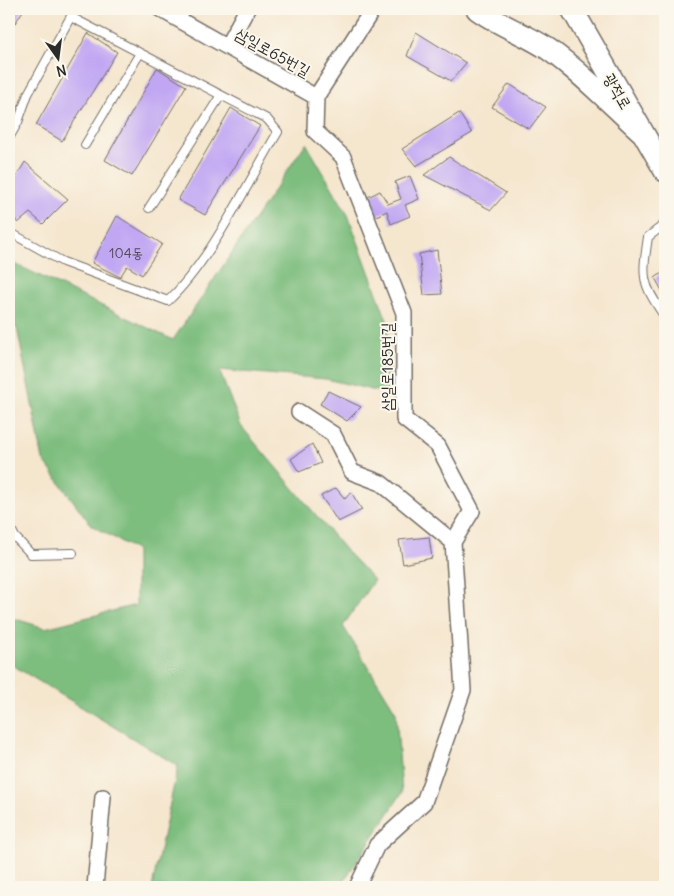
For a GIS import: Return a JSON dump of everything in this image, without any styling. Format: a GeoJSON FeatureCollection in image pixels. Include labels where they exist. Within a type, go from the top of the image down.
{"type":"FeatureCollection","features":[{"type":"Feature","properties":{"kind":"main road"},"geometry":{"type":"LineString","coordinates":[[477,9],[505,28],[546,47],[576,71],[643,133]]}},
{"type":"Feature","properties":{"kind":"main road","name":"광적로"},"geometry":{"type":"LineString","coordinates":[[572,9],[665,171]]}},
{"type":"Feature","properties":{"kind":"street","name":"삼일로65번길"},"geometry":{"type":"LineString","coordinates":[[160,9],[316,97]]}},
{"type":"Feature","properties":{"kind":"street"},"geometry":{"type":"LineString","coordinates":[[227,46],[247,9]]}},
{"type":"Feature","properties":{"kind":"street"},"geometry":{"type":"LineString","coordinates":[[316,97],[373,9]]}},
{"type":"Feature","properties":{"kind":"street","name":"삼일로185번길"},"geometry":{"type":"LineString","coordinates":[[316,97],[315,131],[344,157],[404,312],[404,419],[438,446],[472,511],[453,542]]}},
{"type":"Feature","properties":{"kind":"street"},"geometry":{"type":"LineString","coordinates":[[299,412],[332,434],[352,472],[381,483],[453,542],[463,690],[424,802],[377,845],[356,887]]}},
{"type":"Feature","properties":{"kind":"street"},"geometry":{"type":"LineString","coordinates":[[95,887],[103,797]]}},
{"type":"Feature","properties":{"kind":"lane"},"geometry":{"type":"LineString","coordinates":[[9,138],[18,122],[28,94],[75,9]]}},
{"type":"Feature","properties":{"kind":"lane"},"geometry":{"type":"LineString","coordinates":[[9,229],[11,233],[63,262],[168,301],[182,287],[214,241],[278,132],[267,119],[71,17]]}},
{"type":"Feature","properties":{"kind":"lane"},"geometry":{"type":"LineString","coordinates":[[85,145],[140,53]]}},
{"type":"Feature","properties":{"kind":"lane"},"geometry":{"type":"LineString","coordinates":[[149,208],[221,95]]}},
{"type":"Feature","properties":{"kind":"lane"},"geometry":{"type":"LineString","coordinates":[[665,224],[648,237],[642,273],[647,289],[665,317]]}},
{"type":"Feature","properties":{"kind":"lane"},"geometry":{"type":"LineString","coordinates":[[9,525],[15,537],[31,554],[73,553]]}},
{"type":"Feature","properties":{"kind":"green space"},"geometry":{"type":"Polygon","coordinates":[[[306,143],[348,215],[388,323],[389,394],[326,379],[219,370],[241,426],[348,553],[374,580],[343,626],[396,712],[402,793],[340,887],[152,887],[178,766],[9,663],[9,617],[45,628],[136,605],[136,550],[91,525],[43,460],[17,328],[9,324],[9,261],[173,340],[306,143]]]}},
{"type":"Feature","properties":{"kind":"building"},"geometry":{"type":"Polygon","coordinates":[[[9,9],[24,9],[9,33],[9,9]]]}},
{"type":"Feature","properties":{"kind":"building"},"geometry":{"type":"Polygon","coordinates":[[[416,32],[466,63],[451,81],[407,56],[416,32]]]}},
{"type":"Feature","properties":{"kind":"building"},"geometry":{"type":"Polygon","coordinates":[[[88,33],[117,52],[62,141],[36,125],[88,33]]]}},
{"type":"Feature","properties":{"kind":"building"},"geometry":{"type":"Polygon","coordinates":[[[157,68],[186,86],[132,176],[105,160],[157,68]]]}},
{"type":"Feature","properties":{"kind":"building"},"geometry":{"type":"Polygon","coordinates":[[[509,84],[546,107],[529,129],[492,107],[509,84]]]}},
{"type":"Feature","properties":{"kind":"building"},"geometry":{"type":"Polygon","coordinates":[[[231,108],[260,126],[205,215],[178,200],[231,108]]]}},
{"type":"Feature","properties":{"kind":"building"},"geometry":{"type":"Polygon","coordinates":[[[459,113],[472,133],[416,166],[402,149],[459,113]]]}},
{"type":"Feature","properties":{"kind":"building"},"geometry":{"type":"Polygon","coordinates":[[[449,157],[506,193],[491,210],[424,175],[449,157]]]}},
{"type":"Feature","properties":{"kind":"building"},"geometry":{"type":"Polygon","coordinates":[[[25,162],[68,199],[43,224],[30,213],[18,223],[9,212],[9,189],[25,162]]]}},
{"type":"Feature","properties":{"kind":"building"},"geometry":{"type":"Polygon","coordinates":[[[410,176],[419,199],[405,205],[410,216],[391,224],[387,211],[374,217],[364,199],[380,191],[388,204],[401,199],[395,182],[410,176]]]}},
{"type":"Feature","properties":{"kind":"building"},"geometry":{"type":"Polygon","coordinates":[[[117,216],[162,244],[142,275],[127,266],[120,277],[92,263],[117,216]]]}},
{"type":"Feature","properties":{"kind":"building"},"geometry":{"type":"Polygon","coordinates":[[[437,250],[442,294],[424,295],[419,254],[437,250]]]}},
{"type":"Feature","properties":{"kind":"building"},"geometry":{"type":"Polygon","coordinates":[[[665,271],[665,296],[655,278],[665,271]]]}},
{"type":"Feature","properties":{"kind":"building"},"geometry":{"type":"Polygon","coordinates":[[[328,391],[361,407],[347,421],[320,404],[328,391]]]}},
{"type":"Feature","properties":{"kind":"building"},"geometry":{"type":"Polygon","coordinates":[[[312,444],[321,463],[299,472],[291,459],[312,444]]]}},
{"type":"Feature","properties":{"kind":"building"},"geometry":{"type":"Polygon","coordinates":[[[336,488],[345,499],[351,492],[362,510],[338,522],[321,496],[336,488]]]}},
{"type":"Feature","properties":{"kind":"building"},"geometry":{"type":"Polygon","coordinates":[[[429,537],[432,558],[403,564],[399,540],[429,537]]]}}]}
